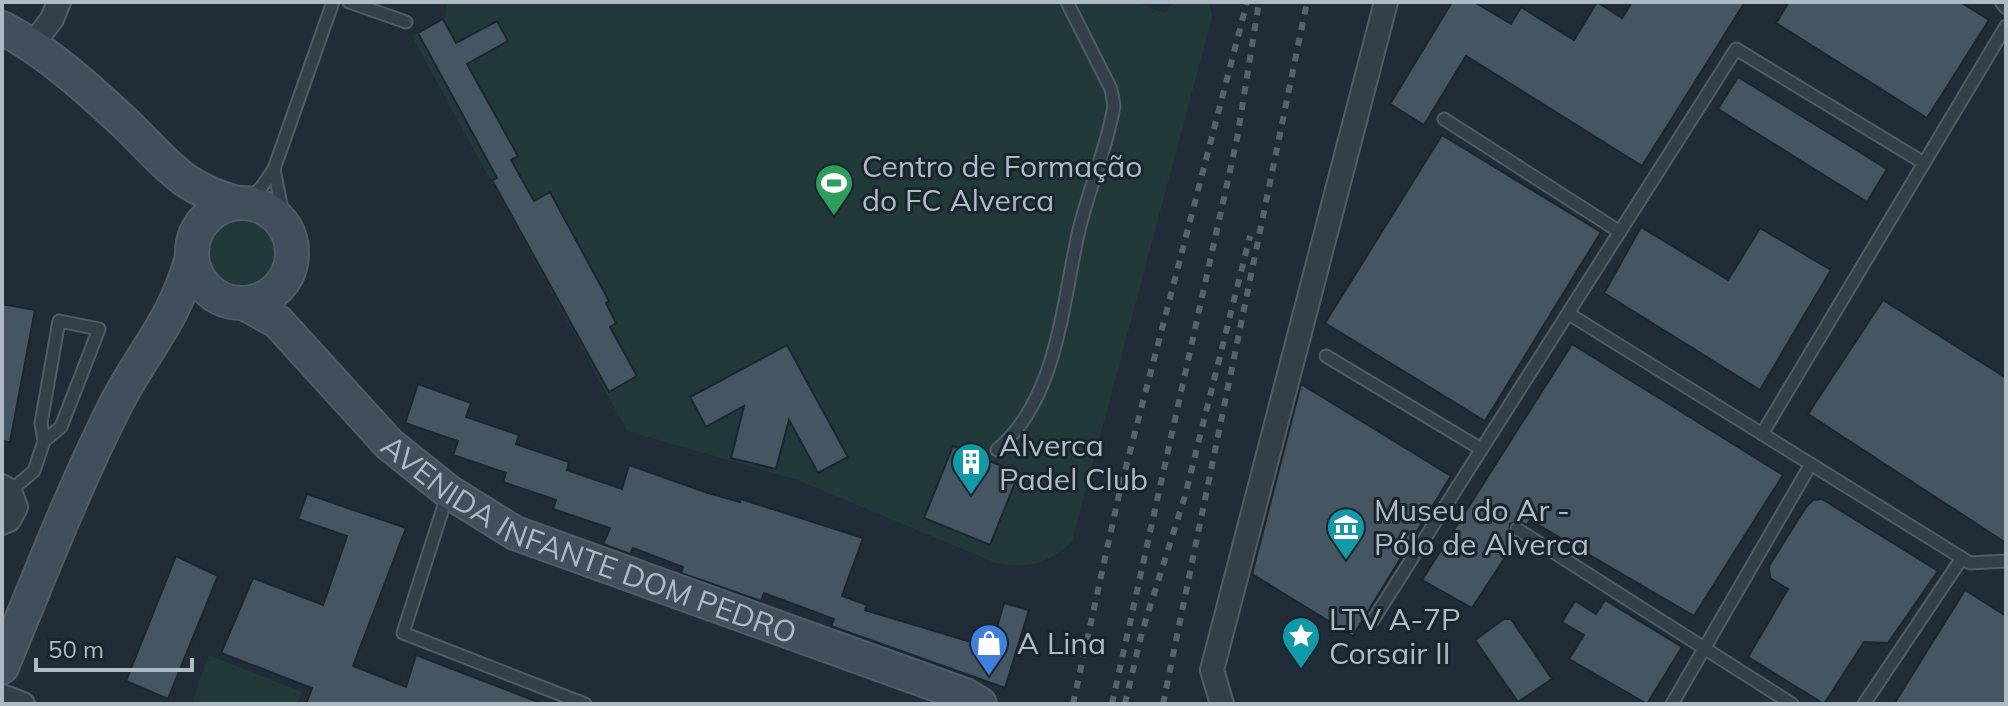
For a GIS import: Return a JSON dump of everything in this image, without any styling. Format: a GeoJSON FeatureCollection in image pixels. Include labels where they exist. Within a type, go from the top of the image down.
{"type":"FeatureCollection","features":[{"type":"Feature","properties":{"kind":"main road"},"geometry":{"type":"LineString","coordinates":[[2,28],[33,44],[95,96],[177,178],[193,218],[192,249],[203,285],[236,302]]}},
{"type":"Feature","properties":{"kind":"main road"},"geometry":{"type":"LineString","coordinates":[[156,343],[192,315],[271,294],[289,271],[291,243],[286,230],[267,209],[240,203],[177,178]]}},
{"type":"Feature","properties":{"kind":"main road"},"geometry":{"type":"LineString","coordinates":[[2,667],[69,505],[115,407],[156,343],[177,303],[192,249],[209,215],[240,203]]}},
{"type":"Feature","properties":{"kind":"main road","name":"AVENIDA INFANTE DOM PEDRO"},"geometry":{"type":"LineString","coordinates":[[236,302],[278,322],[389,444],[449,492],[515,533],[965,695],[980,704]]}},
{"type":"Feature","properties":{"kind":"street"},"geometry":{"type":"LineString","coordinates":[[33,44],[52,19],[59,2]]}},
{"type":"Feature","properties":{"kind":"street"},"geometry":{"type":"LineString","coordinates":[[1222,704],[1212,670],[1386,2]]}},
{"type":"Feature","properties":{"kind":"street"},"geometry":{"type":"LineString","coordinates":[[2,523],[9,520],[16,507],[6,488]]}},
{"type":"Feature","properties":{"kind":"street"},"geometry":{"type":"LineString","coordinates":[[2,696],[23,704]]}},
{"type":"Feature","properties":{"kind":"lane"},"geometry":{"type":"LineString","coordinates":[[240,203],[261,188],[274,169],[333,2]]}},
{"type":"Feature","properties":{"kind":"lane"},"geometry":{"type":"LineString","coordinates":[[349,2],[406,22]]}},
{"type":"Feature","properties":{"kind":"lane"},"geometry":{"type":"LineString","coordinates":[[997,450],[1025,422],[1054,346],[1079,231],[1114,106],[1111,89],[1067,2]]}},
{"type":"Feature","properties":{"kind":"lane"},"geometry":{"type":"LineString","coordinates":[[2001,2],[2006,8]]}},
{"type":"Feature","properties":{"kind":"lane"},"geometry":{"type":"LineString","coordinates":[[1762,434],[2006,26]]}},
{"type":"Feature","properties":{"kind":"lane"},"geometry":{"type":"LineString","coordinates":[[1373,620],[1736,49],[1924,163]]}},
{"type":"Feature","properties":{"kind":"lane"},"geometry":{"type":"LineString","coordinates":[[1444,119],[1620,232]]}},
{"type":"Feature","properties":{"kind":"lane"},"geometry":{"type":"LineString","coordinates":[[274,169],[286,230]]}},
{"type":"Feature","properties":{"kind":"lane"},"geometry":{"type":"LineString","coordinates":[[1569,314],[1970,563],[2006,561]]}},
{"type":"Feature","properties":{"kind":"lane"},"geometry":{"type":"LineString","coordinates":[[6,488],[34,471],[44,441],[41,423],[59,321],[99,329],[61,427],[44,441]]}},
{"type":"Feature","properties":{"kind":"lane"},"geometry":{"type":"LineString","coordinates":[[1326,356],[1481,449]]}},
{"type":"Feature","properties":{"kind":"lane"},"geometry":{"type":"LineString","coordinates":[[1672,704],[1811,464]]}},
{"type":"Feature","properties":{"kind":"lane"},"geometry":{"type":"LineString","coordinates":[[449,492],[403,633],[585,704]]}},
{"type":"Feature","properties":{"kind":"lane"},"geometry":{"type":"LineString","coordinates":[[1517,529],[1792,704]]}},
{"type":"Feature","properties":{"kind":"lane"},"geometry":{"type":"LineString","coordinates":[[1864,704],[1962,558]]}},
{"type":"Feature","properties":{"kind":"green space","name":"Centro de Formação do FC Alverca"},"geometry":{"type":"Polygon","coordinates":[[[447,2],[1136,2],[1165,13],[1174,2],[1209,2],[1212,17],[1072,541],[1055,555],[1037,563],[996,563],[795,479],[627,431],[412,36],[445,18],[447,2]]]}},
{"type":"Feature","properties":{"kind":"green space"},"geometry":{"type":"Polygon","coordinates":[[[242,217],[262,223],[272,233],[278,253],[272,273],[262,283],[242,289],[222,283],[212,273],[206,253],[212,233],[222,223],[242,217]]]}},
{"type":"Feature","properties":{"kind":"green space"},"geometry":{"type":"Polygon","coordinates":[[[209,655],[302,692],[297,704],[192,702],[209,655]]]}},
{"type":"Feature","properties":{"kind":"building"},"geometry":{"type":"Polygon","coordinates":[[[1452,2],[1474,2],[1511,24],[1521,7],[1574,40],[1597,2],[1622,18],[1632,2],[1745,2],[1642,166],[1466,56],[1424,125],[1390,104],[1452,2]]]}},
{"type":"Feature","properties":{"kind":"building"},"geometry":{"type":"Polygon","coordinates":[[[1789,2],[1960,2],[1989,20],[1927,118],[1776,23],[1789,2]]]}},
{"type":"Feature","properties":{"kind":"building"},"geometry":{"type":"Polygon","coordinates":[[[443,19],[456,43],[497,21],[508,41],[467,64],[518,156],[511,160],[534,201],[550,192],[609,301],[606,303],[616,323],[610,327],[637,376],[609,392],[492,180],[497,178],[418,33],[443,19]]]}},
{"type":"Feature","properties":{"kind":"building"},"geometry":{"type":"Polygon","coordinates":[[[1738,77],[1887,169],[1867,202],[1718,109],[1738,77]]]}},
{"type":"Feature","properties":{"kind":"building"},"geometry":{"type":"Polygon","coordinates":[[[1442,135],[1601,232],[1485,421],[1325,323],[1442,135]]]}},
{"type":"Feature","properties":{"kind":"building"},"geometry":{"type":"Polygon","coordinates":[[[1641,227],[1728,280],[1760,228],[1831,270],[1760,390],[1604,293],[1641,227]]]}},
{"type":"Feature","properties":{"kind":"building"},"geometry":{"type":"Polygon","coordinates":[[[1883,300],[2006,378],[2006,543],[1808,414],[1883,300]]]}},
{"type":"Feature","properties":{"kind":"building"},"geometry":{"type":"Polygon","coordinates":[[[2,304],[35,310],[10,442],[2,441],[2,304]]]}},
{"type":"Feature","properties":{"kind":"building"},"geometry":{"type":"Polygon","coordinates":[[[1572,344],[1783,475],[1694,616],[1530,520],[1527,525],[1518,521],[1510,524],[1509,532],[1517,539],[1472,608],[1422,580],[1572,344]]]}},
{"type":"Feature","properties":{"kind":"building"},"geometry":{"type":"Polygon","coordinates":[[[787,345],[848,457],[818,473],[789,420],[776,469],[731,458],[744,406],[706,427],[690,397],[787,345]]]}},
{"type":"Feature","properties":{"kind":"building"},"geometry":{"type":"Polygon","coordinates":[[[418,384],[471,403],[466,417],[519,435],[516,444],[569,462],[567,470],[622,489],[629,465],[708,493],[740,502],[741,499],[863,538],[842,596],[867,605],[865,610],[991,648],[1004,603],[1029,610],[1005,688],[831,626],[834,619],[764,593],[761,601],[681,573],[683,567],[633,548],[630,554],[603,544],[610,528],[553,509],[556,500],[503,482],[506,473],[453,455],[458,441],[405,423],[418,384]]]}},
{"type":"Feature","properties":{"kind":"building"},"geometry":{"type":"Polygon","coordinates":[[[1301,384],[1451,476],[1353,636],[1252,574],[1301,384]]]}},
{"type":"Feature","properties":{"kind":"building","name":"Alverca Padel Club"},"geometry":{"type":"Polygon","coordinates":[[[953,446],[1019,473],[990,545],[924,518],[953,446]]]}},
{"type":"Feature","properties":{"kind":"building"},"geometry":{"type":"Polygon","coordinates":[[[307,494],[406,528],[353,666],[406,687],[416,655],[543,704],[306,704],[312,688],[221,653],[253,578],[323,605],[347,536],[298,519],[307,494]]]}},
{"type":"Feature","properties":{"kind":"building"},"geometry":{"type":"Polygon","coordinates":[[[1822,499],[1938,571],[1888,643],[1864,642],[1824,704],[1748,657],[1788,589],[1770,578],[1769,566],[1806,507],[1813,500],[1822,499]]]}},
{"type":"Feature","properties":{"kind":"building"},"geometry":{"type":"Polygon","coordinates":[[[176,556],[218,576],[168,699],[126,681],[176,556]]]}},
{"type":"Feature","properties":{"kind":"building"},"geometry":{"type":"Polygon","coordinates":[[[1965,590],[2006,616],[2006,704],[1894,704],[1965,590]]]}},
{"type":"Feature","properties":{"kind":"building"},"geometry":{"type":"Polygon","coordinates":[[[1605,600],[1682,647],[1647,704],[1569,659],[1584,635],[1562,622],[1575,601],[1596,614],[1605,600]]]}},
{"type":"Feature","properties":{"kind":"building"},"geometry":{"type":"Polygon","coordinates":[[[1504,619],[1511,619],[1552,679],[1518,702],[1475,640],[1504,619]]]}},
{"type":"Feature","properties":{"kind":"railway"},"geometry":{"type":"LineString","coordinates":[[1073,704],[1120,490],[1247,2]]}},
{"type":"Feature","properties":{"kind":"railway"},"geometry":{"type":"LineString","coordinates":[[1112,704],[1237,139],[1259,2]]}},
{"type":"Feature","properties":{"kind":"railway"},"geometry":{"type":"LineString","coordinates":[[1163,704],[1307,2]]}},
{"type":"Feature","properties":{"kind":"railway"},"geometry":{"type":"LineString","coordinates":[[1125,704],[1142,632],[1185,496],[1250,236]]}},
{"type":"Feature","properties":{"kind":"place","name":"Centro de Formação do FC Alverca"},"geometry":{"type":"Point","coordinates":[834,217]}},
{"type":"Feature","properties":{"kind":"place","name":"Alverca Padel Club"},"geometry":{"type":"Point","coordinates":[971,496]}},
{"type":"Feature","properties":{"kind":"place","name":"Museu do Ar - Pólo de Alverca"},"geometry":{"type":"Point","coordinates":[1346,561]}},
{"type":"Feature","properties":{"kind":"place","name":"LTV A-7P Corsair II"},"geometry":{"type":"Point","coordinates":[1301,670]}},
{"type":"Feature","properties":{"kind":"place","name":"A Lina"},"geometry":{"type":"Point","coordinates":[989,677]}}]}
